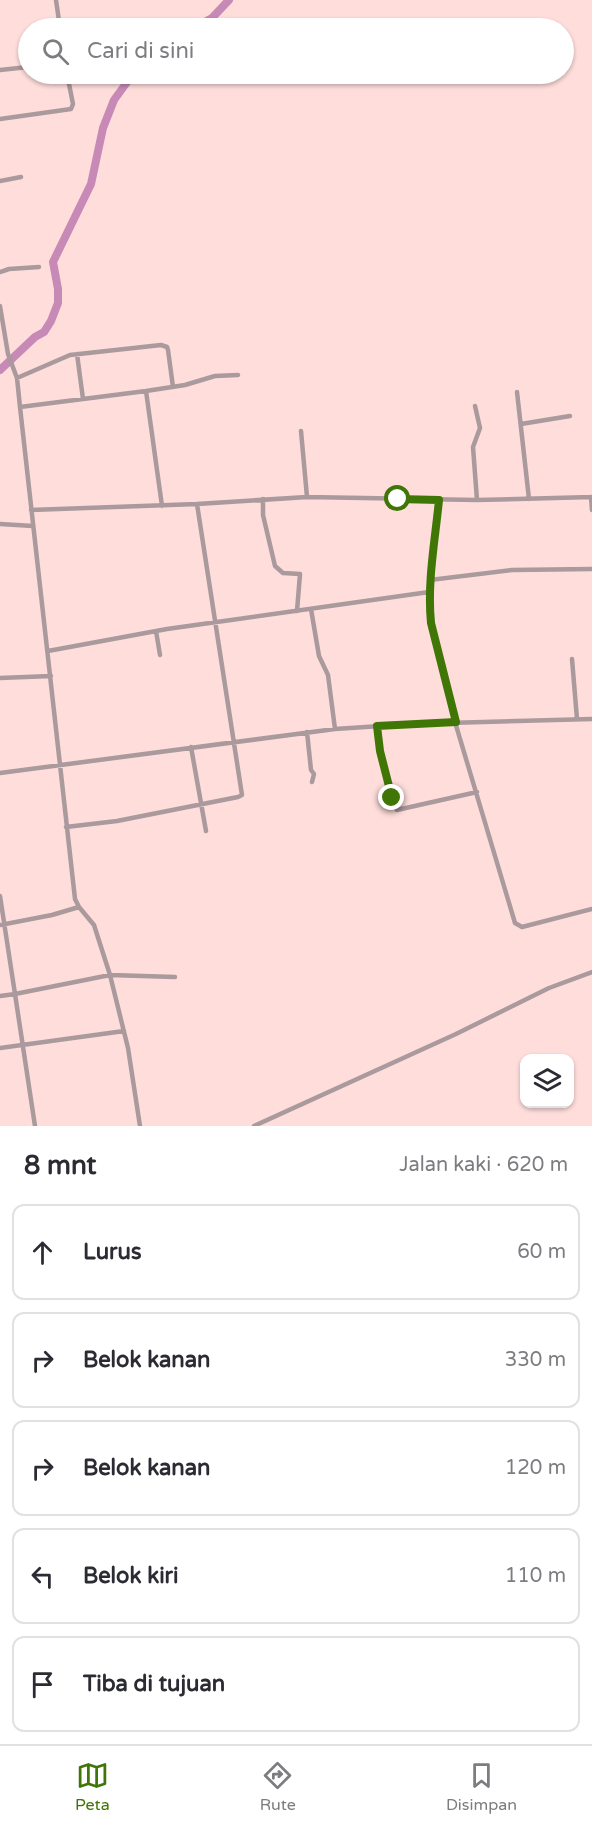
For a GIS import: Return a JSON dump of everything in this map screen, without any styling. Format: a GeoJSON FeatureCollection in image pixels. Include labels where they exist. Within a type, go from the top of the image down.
{"type":"FeatureCollection","features":[{"type":"Feature","properties":{"kind":"street"},"geometry":{"type":"LineString","coordinates":[[56,0],[59,18]]}},
{"type":"Feature","properties":{"kind":"street"},"geometry":{"type":"LineString","coordinates":[[0,70],[18,68]]}},
{"type":"Feature","properties":{"kind":"street"},"geometry":{"type":"LineString","coordinates":[[0,119],[71,109],[73,104],[69,84]]}},
{"type":"Feature","properties":{"kind":"street"},"geometry":{"type":"LineString","coordinates":[[0,181],[21,177]]}},
{"type":"Feature","properties":{"kind":"street"},"geometry":{"type":"LineString","coordinates":[[0,272],[16,268],[39,267]]}},
{"type":"Feature","properties":{"kind":"street"},"geometry":{"type":"LineString","coordinates":[[0,306],[2,330],[16,378],[20,407],[75,899],[94,925],[110,975],[128,1048],[140,1126]]}},
{"type":"Feature","properties":{"kind":"street"},"geometry":{"type":"LineString","coordinates":[[16,378],[54,360],[77,354],[164,345],[168,350],[173,387]]}},
{"type":"Feature","properties":{"kind":"street"},"geometry":{"type":"LineString","coordinates":[[77,354],[83,399]]}},
{"type":"Feature","properties":{"kind":"street"},"geometry":{"type":"LineString","coordinates":[[20,407],[146,392],[215,376],[238,375]]}},
{"type":"Feature","properties":{"kind":"street"},"geometry":{"type":"LineString","coordinates":[[146,392],[162,506]]}},
{"type":"Feature","properties":{"kind":"street"},"geometry":{"type":"LineString","coordinates":[[516,392],[530,499]]}},
{"type":"Feature","properties":{"kind":"street"},"geometry":{"type":"LineString","coordinates":[[475,406],[480,428],[473,447],[477,500]]}},
{"type":"Feature","properties":{"kind":"street"},"geometry":{"type":"LineString","coordinates":[[521,424],[570,416]]}},
{"type":"Feature","properties":{"kind":"street"},"geometry":{"type":"LineString","coordinates":[[301,430],[307,497]]}},
{"type":"Feature","properties":{"kind":"street"},"geometry":{"type":"LineString","coordinates":[[31,510],[162,506],[307,497],[439,500],[591,497],[592,510]]}},
{"type":"Feature","properties":{"kind":"street"},"geometry":{"type":"LineString","coordinates":[[263,499],[263,515],[274,566],[283,573],[300,574],[297,611]]}},
{"type":"Feature","properties":{"kind":"street"},"geometry":{"type":"LineString","coordinates":[[439,500],[429,592],[431,623],[456,722],[517,926],[522,927],[592,909]]}},
{"type":"Feature","properties":{"kind":"street"},"geometry":{"type":"LineString","coordinates":[[66,827],[117,821],[242,795],[197,504]]}},
{"type":"Feature","properties":{"kind":"street"},"geometry":{"type":"LineString","coordinates":[[0,524],[33,526]]}},
{"type":"Feature","properties":{"kind":"street"},"geometry":{"type":"LineString","coordinates":[[430,580],[501,571],[592,568]]}},
{"type":"Feature","properties":{"kind":"street"},"geometry":{"type":"LineString","coordinates":[[48,651],[156,631],[429,592]]}},
{"type":"Feature","properties":{"kind":"street"},"geometry":{"type":"LineString","coordinates":[[311,609],[319,656],[328,675],[335,729]]}},
{"type":"Feature","properties":{"kind":"street"},"geometry":{"type":"LineString","coordinates":[[156,631],[160,655]]}},
{"type":"Feature","properties":{"kind":"street"},"geometry":{"type":"LineString","coordinates":[[572,659],[577,719]]}},
{"type":"Feature","properties":{"kind":"street"},"geometry":{"type":"LineString","coordinates":[[0,678],[51,676]]}},
{"type":"Feature","properties":{"kind":"street"},"geometry":{"type":"LineString","coordinates":[[0,773],[335,729],[456,722],[592,719]]}},
{"type":"Feature","properties":{"kind":"street"},"geometry":{"type":"LineString","coordinates":[[377,726],[384,770],[397,810],[477,792]]}},
{"type":"Feature","properties":{"kind":"street"},"geometry":{"type":"LineString","coordinates":[[307,732],[311,770],[314,774],[312,783]]}},
{"type":"Feature","properties":{"kind":"street"},"geometry":{"type":"LineString","coordinates":[[191,747],[206,831]]}},
{"type":"Feature","properties":{"kind":"street"},"geometry":{"type":"LineString","coordinates":[[0,896],[2,925],[35,1126]]}},
{"type":"Feature","properties":{"kind":"street"},"geometry":{"type":"LineString","coordinates":[[2,925],[79,907]]}},
{"type":"Feature","properties":{"kind":"street"},"geometry":{"type":"LineString","coordinates":[[254,1126],[456,1034],[559,984],[592,972]]}},
{"type":"Feature","properties":{"kind":"street"},"geometry":{"type":"LineString","coordinates":[[0,996],[110,975],[175,977]]}},
{"type":"Feature","properties":{"kind":"street"},"geometry":{"type":"LineString","coordinates":[[0,1048],[124,1031]]}},
{"type":"Feature","properties":{"kind":"waterway"},"geometry":{"type":"LineString","coordinates":[[212,18],[229,0]]}},
{"type":"Feature","properties":{"kind":"waterway"},"geometry":{"type":"LineString","coordinates":[[0,370],[35,337],[44,332],[51,321],[58,303],[53,262],[91,184],[103,128],[114,100],[126,84]]}},
{"type":"Feature","properties":{"kind":"route"},"geometry":{"type":"LineString","coordinates":[[392,798],[380,751],[377,726],[456,722],[429,608],[439,500],[398,499]]}}]}
